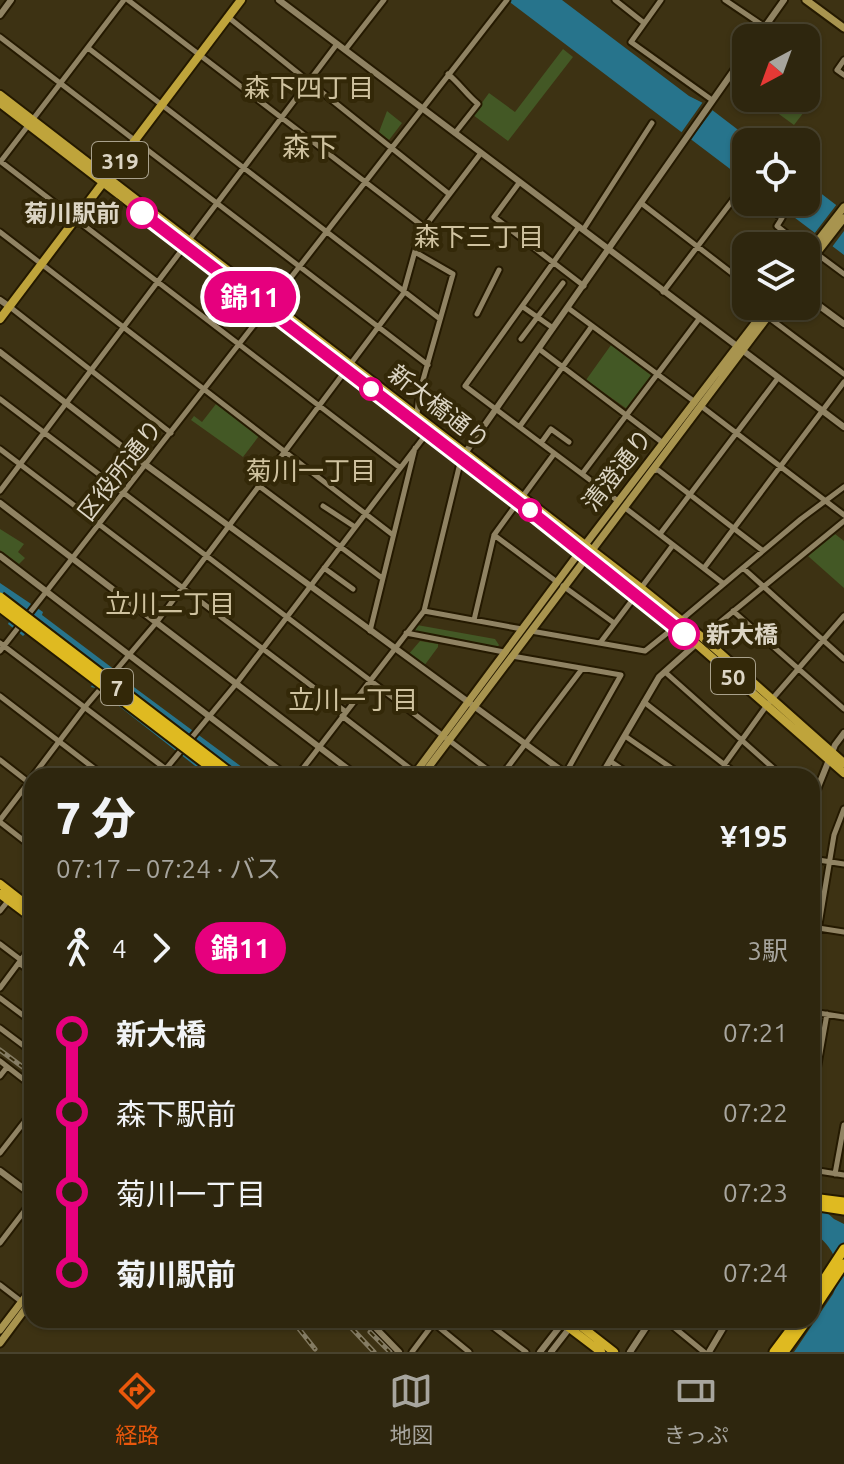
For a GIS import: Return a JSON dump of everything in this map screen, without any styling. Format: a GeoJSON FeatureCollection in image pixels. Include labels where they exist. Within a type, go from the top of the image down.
{"type":"FeatureCollection","features":[{"type":"Feature","properties":{"kind":"highway","name":"7"},"geometry":{"type":"LineString","coordinates":[[0,597],[224,768]]}},
{"type":"Feature","properties":{"kind":"highway","name":"7"},"geometry":{"type":"LineString","coordinates":[[0,607],[211,768]]}},
{"type":"Feature","properties":{"kind":"highway"},"geometry":{"type":"LineString","coordinates":[[0,884],[24,903]]}},
{"type":"Feature","properties":{"kind":"highway"},"geometry":{"type":"LineString","coordinates":[[0,894],[24,912]]}},
{"type":"Feature","properties":{"kind":"highway"},"geometry":{"type":"LineString","coordinates":[[820,1199],[844,1202]]}},
{"type":"Feature","properties":{"kind":"highway"},"geometry":{"type":"LineString","coordinates":[[820,1206],[844,1210]]}},
{"type":"Feature","properties":{"kind":"highway"},"geometry":{"type":"LineString","coordinates":[[820,1286],[844,1249]]}},
{"type":"Feature","properties":{"kind":"highway"},"geometry":{"type":"LineString","coordinates":[[820,1300],[844,1264]]}},
{"type":"Feature","properties":{"kind":"highway"},"geometry":{"type":"LineString","coordinates":[[574,1328],[601,1352]]}},
{"type":"Feature","properties":{"kind":"highway"},"geometry":{"type":"LineString","coordinates":[[576,1328],[614,1352]]}},
{"type":"Feature","properties":{"kind":"highway"},"geometry":{"type":"LineString","coordinates":[[774,1352],[792,1328]]}},
{"type":"Feature","properties":{"kind":"highway"},"geometry":{"type":"LineString","coordinates":[[784,1352],[801,1328]]}},
{"type":"Feature","properties":{"kind":"main road","name":"319"},"geometry":{"type":"LineString","coordinates":[[0,319],[241,0]]}},
{"type":"Feature","properties":{"kind":"main road"},"geometry":{"type":"LineString","coordinates":[[810,1],[844,28]]}},
{"type":"Feature","properties":{"kind":"main road","name":"新大橋通り"},"geometry":{"type":"LineString","coordinates":[[0,95],[270,307],[417,414],[462,455]]}},
{"type":"Feature","properties":{"kind":"main road","name":"新大橋通り"},"geometry":{"type":"LineString","coordinates":[[0,103],[31,122]]}},
{"type":"Feature","properties":{"kind":"main road"},"geometry":{"type":"LineString","coordinates":[[822,241],[844,207]]}},
{"type":"Feature","properties":{"kind":"main road"},"geometry":{"type":"LineString","coordinates":[[822,241],[844,218]]}},
{"type":"Feature","properties":{"kind":"main road","name":"清澄通り"},"geometry":{"type":"LineString","coordinates":[[621,504],[651,471],[759,320]]}},
{"type":"Feature","properties":{"kind":"main road","name":"清澄通り"},"geometry":{"type":"LineString","coordinates":[[739,349],[765,320]]}},
{"type":"Feature","properties":{"kind":"main road","name":"新大橋通り"},"geometry":{"type":"LineString","coordinates":[[349,367],[427,433],[521,499],[678,623],[830,756],[844,773]]}},
{"type":"Feature","properties":{"kind":"main road","name":"清澄通り"},"geometry":{"type":"LineString","coordinates":[[426,768],[663,443],[698,404]]}},
{"type":"Feature","properties":{"kind":"main road","name":"新大橋通り"},"geometry":{"type":"LineString","coordinates":[[830,756],[844,763]]}},
{"type":"Feature","properties":{"kind":"main road"},"geometry":{"type":"LineString","coordinates":[[0,1330],[24,1299]]}},
{"type":"Feature","properties":{"kind":"main road"},"geometry":{"type":"LineString","coordinates":[[0,1343],[24,1311]]}},
{"type":"Feature","properties":{"kind":"street"},"geometry":{"type":"LineString","coordinates":[[0,15],[11,0]]}},
{"type":"Feature","properties":{"kind":"street"},"geometry":{"type":"LineString","coordinates":[[399,467],[0,162],[126,0],[424,227]]}},
{"type":"Feature","properties":{"kind":"street"},"geometry":{"type":"LineString","coordinates":[[279,0],[844,427]]}},
{"type":"Feature","properties":{"kind":"street"},"geometry":{"type":"LineString","coordinates":[[345,50],[384,0]]}},
{"type":"Feature","properties":{"kind":"street"},"geometry":{"type":"LineString","coordinates":[[615,0],[644,23]]}},
{"type":"Feature","properties":{"kind":"street"},"geometry":{"type":"LineString","coordinates":[[661,0],[631,42],[712,100]]}},
{"type":"Feature","properties":{"kind":"street"},"geometry":{"type":"LineString","coordinates":[[725,0],[761,24]]}},
{"type":"Feature","properties":{"kind":"street"},"geometry":{"type":"LineString","coordinates":[[767,24],[784,0]]}},
{"type":"Feature","properties":{"kind":"street","name":"区役所通り"},"geometry":{"type":"LineString","coordinates":[[1,647],[47,593],[421,107],[505,3]]}},
{"type":"Feature","properties":{"kind":"street"},"geometry":{"type":"LineString","coordinates":[[228,17],[449,194]]}},
{"type":"Feature","properties":{"kind":"street"},"geometry":{"type":"LineString","coordinates":[[0,37],[428,365]]}},
{"type":"Feature","properties":{"kind":"street"},"geometry":{"type":"LineString","coordinates":[[0,491],[337,44]]}},
{"type":"Feature","properties":{"kind":"street"},"geometry":{"type":"LineString","coordinates":[[88,48],[440,319]]}},
{"type":"Feature","properties":{"kind":"street"},"geometry":{"type":"LineString","coordinates":[[844,60],[837,70],[844,75]]}},
{"type":"Feature","properties":{"kind":"street"},"geometry":{"type":"LineString","coordinates":[[303,768],[424,611],[462,455],[609,252],[682,141],[732,72]]}},
{"type":"Feature","properties":{"kind":"street"},"geometry":{"type":"LineString","coordinates":[[448,74],[461,84],[463,93],[478,104],[455,133]]}},
{"type":"Feature","properties":{"kind":"street"},"geometry":{"type":"LineString","coordinates":[[652,123],[580,230],[465,386],[724,584]]}},
{"type":"Feature","properties":{"kind":"street"},"geometry":{"type":"LineString","coordinates":[[40,768],[85,707],[183,588],[404,291],[424,227],[481,153]]}},
{"type":"Feature","properties":{"kind":"street"},"geometry":{"type":"LineString","coordinates":[[519,183],[494,217],[584,286]]}},
{"type":"Feature","properties":{"kind":"street"},"geometry":{"type":"LineString","coordinates":[[663,292],[732,201]]}},
{"type":"Feature","properties":{"kind":"street"},"geometry":{"type":"LineString","coordinates":[[641,203],[732,273]]}},
{"type":"Feature","properties":{"kind":"street"},"geometry":{"type":"LineString","coordinates":[[779,216],[782,218],[777,226],[784,232]]}},
{"type":"Feature","properties":{"kind":"street"},"geometry":{"type":"LineString","coordinates":[[0,232],[393,535]]}},
{"type":"Feature","properties":{"kind":"street"},"geometry":{"type":"LineString","coordinates":[[415,252],[453,274],[417,414]]}},
{"type":"Feature","properties":{"kind":"street"},"geometry":{"type":"LineString","coordinates":[[820,259],[844,274]]}},
{"type":"Feature","properties":{"kind":"street"},"geometry":{"type":"LineString","coordinates":[[477,314],[499,270]]}},
{"type":"Feature","properties":{"kind":"street"},"geometry":{"type":"LineString","coordinates":[[521,339],[563,283]]}},
{"type":"Feature","properties":{"kind":"street"},"geometry":{"type":"LineString","coordinates":[[0,300],[171,433]]}},
{"type":"Feature","properties":{"kind":"street"},"geometry":{"type":"LineString","coordinates":[[820,306],[844,324]]}},
{"type":"Feature","properties":{"kind":"street"},"geometry":{"type":"LineString","coordinates":[[523,307],[553,328]]}},
{"type":"Feature","properties":{"kind":"street"},"geometry":{"type":"LineString","coordinates":[[568,308],[844,518],[665,672],[606,768]]}},
{"type":"Feature","properties":{"kind":"street"},"geometry":{"type":"LineString","coordinates":[[582,474],[699,319]]}},
{"type":"Feature","properties":{"kind":"street"},"geometry":{"type":"LineString","coordinates":[[772,320],[844,374]]}},
{"type":"Feature","properties":{"kind":"street"},"geometry":{"type":"LineString","coordinates":[[520,426],[592,326]]}},
{"type":"Feature","properties":{"kind":"street"},"geometry":{"type":"LineString","coordinates":[[539,349],[663,443]]}},
{"type":"Feature","properties":{"kind":"street"},"geometry":{"type":"LineString","coordinates":[[0,352],[146,465],[557,768]]}},
{"type":"Feature","properties":{"kind":"street"},"geometry":{"type":"LineString","coordinates":[[660,534],[778,378]]}},
{"type":"Feature","properties":{"kind":"street"},"geometry":{"type":"LineString","coordinates":[[704,568],[844,382]]}},
{"type":"Feature","properties":{"kind":"street"},"geometry":{"type":"LineString","coordinates":[[0,399],[488,768]]}},
{"type":"Feature","properties":{"kind":"street"},"geometry":{"type":"LineString","coordinates":[[541,443],[551,429],[569,442]]}},
{"type":"Feature","properties":{"kind":"street"},"geometry":{"type":"LineString","coordinates":[[167,768],[236,684],[427,433]]}},
{"type":"Feature","properties":{"kind":"street"},"geometry":{"type":"LineString","coordinates":[[370,631],[415,447]]}},
{"type":"Feature","properties":{"kind":"street"},"geometry":{"type":"LineString","coordinates":[[0,449],[263,649],[412,768]]}},
{"type":"Feature","properties":{"kind":"street"},"geometry":{"type":"LineString","coordinates":[[474,620],[494,535],[554,454]]}},
{"type":"Feature","properties":{"kind":"street"},"geometry":{"type":"LineString","coordinates":[[651,471],[658,470],[763,551]]}},
{"type":"Feature","properties":{"kind":"street"},"geometry":{"type":"LineString","coordinates":[[259,486],[382,578]]}},
{"type":"Feature","properties":{"kind":"street"},"geometry":{"type":"LineString","coordinates":[[424,611],[645,651],[844,487]]}},
{"type":"Feature","properties":{"kind":"street"},"geometry":{"type":"LineString","coordinates":[[0,503],[347,768]]}},
{"type":"Feature","properties":{"kind":"street"},"geometry":{"type":"LineString","coordinates":[[323,506],[355,527]]}},
{"type":"Feature","properties":{"kind":"street"},"geometry":{"type":"LineString","coordinates":[[494,535],[614,623]]}},
{"type":"Feature","properties":{"kind":"street"},"geometry":{"type":"LineString","coordinates":[[600,643],[673,545]]}},
{"type":"Feature","properties":{"kind":"street"},"geometry":{"type":"LineString","coordinates":[[0,556],[277,768]]}},
{"type":"Feature","properties":{"kind":"street"},"geometry":{"type":"LineString","coordinates":[[324,568],[353,589]]}},
{"type":"Feature","properties":{"kind":"street"},"geometry":{"type":"LineString","coordinates":[[743,568],[844,659]]}},
{"type":"Feature","properties":{"kind":"street"},"geometry":{"type":"LineString","coordinates":[[733,611],[844,709]]}},
{"type":"Feature","properties":{"kind":"street"},"geometry":{"type":"LineString","coordinates":[[721,768],[769,702],[844,616]]}},
{"type":"Feature","properties":{"kind":"street"},"geometry":{"type":"LineString","coordinates":[[406,633],[621,675],[570,768]]}},
{"type":"Feature","properties":{"kind":"street"},"geometry":{"type":"LineString","coordinates":[[1,647],[165,768]]}},
{"type":"Feature","properties":{"kind":"street"},"geometry":{"type":"LineString","coordinates":[[506,768],[582,669]]}},
{"type":"Feature","properties":{"kind":"street"},"geometry":{"type":"LineString","coordinates":[[665,672],[773,768]]}},
{"type":"Feature","properties":{"kind":"street"},"geometry":{"type":"LineString","coordinates":[[0,696],[94,768]]}},
{"type":"Feature","properties":{"kind":"street"},"geometry":{"type":"LineString","coordinates":[[644,702],[729,768]]}},
{"type":"Feature","properties":{"kind":"street"},"geometry":{"type":"LineString","coordinates":[[820,782],[844,733]]}},
{"type":"Feature","properties":{"kind":"street"},"geometry":{"type":"LineString","coordinates":[[625,736],[671,768]]}},
{"type":"Feature","properties":{"kind":"street"},"geometry":{"type":"LineString","coordinates":[[0,760],[24,775]]}},
{"type":"Feature","properties":{"kind":"street"},"geometry":{"type":"LineString","coordinates":[[610,761],[620,768]]}},
{"type":"Feature","properties":{"kind":"street"},"geometry":{"type":"LineString","coordinates":[[24,789],[0,821],[24,840]]}},
{"type":"Feature","properties":{"kind":"street"},"geometry":{"type":"LineString","coordinates":[[820,904],[834,835],[844,809]]}},
{"type":"Feature","properties":{"kind":"street"},"geometry":{"type":"LineString","coordinates":[[820,860],[844,864]]}},
{"type":"Feature","properties":{"kind":"street"},"geometry":{"type":"LineString","coordinates":[[0,911],[8,900]]}},
{"type":"Feature","properties":{"kind":"street"},"geometry":{"type":"LineString","coordinates":[[820,928],[844,932]]}},
{"type":"Feature","properties":{"kind":"street"},"geometry":{"type":"LineString","coordinates":[[0,944],[24,966]]}},
{"type":"Feature","properties":{"kind":"street"},"geometry":{"type":"LineString","coordinates":[[0,988],[24,956]]}},
{"type":"Feature","properties":{"kind":"street"},"geometry":{"type":"LineString","coordinates":[[0,998],[24,1016]]}},
{"type":"Feature","properties":{"kind":"street"},"geometry":{"type":"LineString","coordinates":[[820,1013],[844,1017]]}},
{"type":"Feature","properties":{"kind":"street"},"geometry":{"type":"LineString","coordinates":[[820,1053],[827,1014]]}},
{"type":"Feature","properties":{"kind":"street"},"geometry":{"type":"LineString","coordinates":[[0,1028],[24,1046]]}},
{"type":"Feature","properties":{"kind":"street"},"geometry":{"type":"LineString","coordinates":[[0,1061],[24,1080]]}},
{"type":"Feature","properties":{"kind":"street"},"geometry":{"type":"LineString","coordinates":[[0,1076],[7,1067]]}},
{"type":"Feature","properties":{"kind":"street"},"geometry":{"type":"LineString","coordinates":[[0,1153],[24,1122]]}},
{"type":"Feature","properties":{"kind":"street"},"geometry":{"type":"LineString","coordinates":[[835,1174],[844,1125]]}},
{"type":"Feature","properties":{"kind":"street"},"geometry":{"type":"LineString","coordinates":[[0,1171],[24,1186]]}},
{"type":"Feature","properties":{"kind":"street"},"geometry":{"type":"LineString","coordinates":[[820,1171],[844,1175]]}},
{"type":"Feature","properties":{"kind":"street"},"geometry":{"type":"LineString","coordinates":[[0,1243],[24,1212]]}},
{"type":"Feature","properties":{"kind":"street"},"geometry":{"type":"LineString","coordinates":[[0,1285],[22,1302]]}},
{"type":"Feature","properties":{"kind":"street"},"geometry":{"type":"LineString","coordinates":[[376,1328],[399,1352]]}},
{"type":"Feature","properties":{"kind":"street"},"geometry":{"type":"LineString","coordinates":[[412,1352],[428,1328]]}},
{"type":"Feature","properties":{"kind":"street"},"geometry":{"type":"LineString","coordinates":[[441,1328],[469,1352]]}},
{"type":"Feature","properties":{"kind":"street"},"geometry":{"type":"LineString","coordinates":[[494,1328],[526,1352]]}},
{"type":"Feature","properties":{"kind":"street"},"geometry":{"type":"LineString","coordinates":[[540,1352],[562,1328]]}},
{"type":"Feature","properties":{"kind":"street"},"geometry":{"type":"LineString","coordinates":[[551,1352],[564,1328]]}},
{"type":"Feature","properties":{"kind":"street"},"geometry":{"type":"LineString","coordinates":[[630,1352],[646,1328]]}},
{"type":"Feature","properties":{"kind":"street"},"geometry":{"type":"LineString","coordinates":[[676,1328],[707,1352],[723,1328]]}},
{"type":"Feature","properties":{"kind":"green space"},"geometry":{"type":"Polygon","coordinates":[[[563,49],[573,57],[508,141],[473,115],[489,93],[515,112],[563,49]]]}},
{"type":"Feature","properties":{"kind":"green space"},"geometry":{"type":"Polygon","coordinates":[[[387,111],[402,123],[389,140],[379,132],[387,111]]]}},
{"type":"Feature","properties":{"kind":"green space"},"geometry":{"type":"Polygon","coordinates":[[[776,112],[804,112],[794,125],[776,112]]]}},
{"type":"Feature","properties":{"kind":"green space"},"geometry":{"type":"Polygon","coordinates":[[[611,345],[652,376],[627,409],[586,380],[611,345]]]}},
{"type":"Feature","properties":{"kind":"green space"},"geometry":{"type":"Polygon","coordinates":[[[216,404],[259,436],[243,457],[191,420],[194,416],[202,422],[216,404]]]}},
{"type":"Feature","properties":{"kind":"green space"},"geometry":{"type":"Polygon","coordinates":[[[0,529],[24,544],[18,552],[25,558],[19,564],[0,550],[0,529]]]}},
{"type":"Feature","properties":{"kind":"green space"},"geometry":{"type":"Polygon","coordinates":[[[835,534],[844,541],[844,588],[808,556],[835,534]]]}},
{"type":"Feature","properties":{"kind":"green space"},"geometry":{"type":"Polygon","coordinates":[[[417,625],[495,639],[499,645],[497,648],[415,632],[417,625]]]}},
{"type":"Feature","properties":{"kind":"green space"},"geometry":{"type":"Polygon","coordinates":[[[420,641],[438,644],[424,666],[408,655],[420,641]]]}},
{"type":"Feature","properties":{"kind":"water"},"geometry":{"type":"Polygon","coordinates":[[[507,0],[562,0],[689,96],[703,103],[736,128],[732,128],[732,170],[507,0]]]}},
{"type":"Feature","properties":{"kind":"water"},"geometry":{"type":"Polygon","coordinates":[[[820,193],[844,211],[844,255],[820,237],[820,232],[814,232],[792,216],[820,216],[820,193]]]}},
{"type":"Feature","properties":{"kind":"water"},"geometry":{"type":"Polygon","coordinates":[[[0,583],[43,612],[42,615],[123,679],[243,768],[198,768],[26,633],[23,636],[0,615],[0,583]]]}},
{"type":"Feature","properties":{"kind":"water"},"geometry":{"type":"Polygon","coordinates":[[[820,1206],[844,1224],[844,1352],[794,1352],[810,1328],[820,1328],[820,1313],[841,1275],[831,1250],[820,1239],[820,1206]]]}},
{"type":"Feature","properties":{"kind":"pier"},"geometry":{"type":"Polygon","coordinates":[[[705,99],[715,107],[690,140],[681,133],[705,99]]]}},
{"type":"Feature","properties":{"kind":"pier"},"geometry":{"type":"Polygon","coordinates":[[[837,204],[844,209],[844,231],[832,247],[820,238],[820,232],[816,232],[837,204]]]}},
{"type":"Feature","properties":{"kind":"railway"},"geometry":{"type":"LineString","coordinates":[[0,1050],[24,1068]]}},
{"type":"Feature","properties":{"kind":"railway"},"geometry":{"type":"LineString","coordinates":[[298,1328],[315,1349]]}},
{"type":"Feature","properties":{"kind":"railway"},"geometry":{"type":"LineString","coordinates":[[352,1328],[374,1352]]}},
{"type":"Feature","properties":{"kind":"railway"},"geometry":{"type":"LineString","coordinates":[[370,1332],[390,1352]]}},
{"type":"Feature","properties":{"kind":"bus line","name":"錦11"},"geometry":{"type":"LineString","coordinates":[[142,213],[581,550],[684,634]]}},
{"type":"Feature","properties":{"kind":"place","name":"菊川駅前"},"geometry":{"type":"Point","coordinates":[142,213]}},
{"type":"Feature","properties":{"kind":"place","name":"新大橋"},"geometry":{"type":"Point","coordinates":[684,634]}},
{"type":"Feature","properties":{"kind":"district","name":"森下四丁目"},"geometry":{"type":"Point","coordinates":[309,87]}},
{"type":"Feature","properties":{"kind":"district","name":"森下"},"geometry":{"type":"Point","coordinates":[310,146]}},
{"type":"Feature","properties":{"kind":"district","name":"森下三丁目"},"geometry":{"type":"Point","coordinates":[479,236]}},
{"type":"Feature","properties":{"kind":"district","name":"菊川一丁目"},"geometry":{"type":"Point","coordinates":[311,470]}},
{"type":"Feature","properties":{"kind":"district","name":"立川二丁目"},"geometry":{"type":"Point","coordinates":[170,603]}},
{"type":"Feature","properties":{"kind":"district","name":"立川一丁目"},"geometry":{"type":"Point","coordinates":[353,699]}}]}
